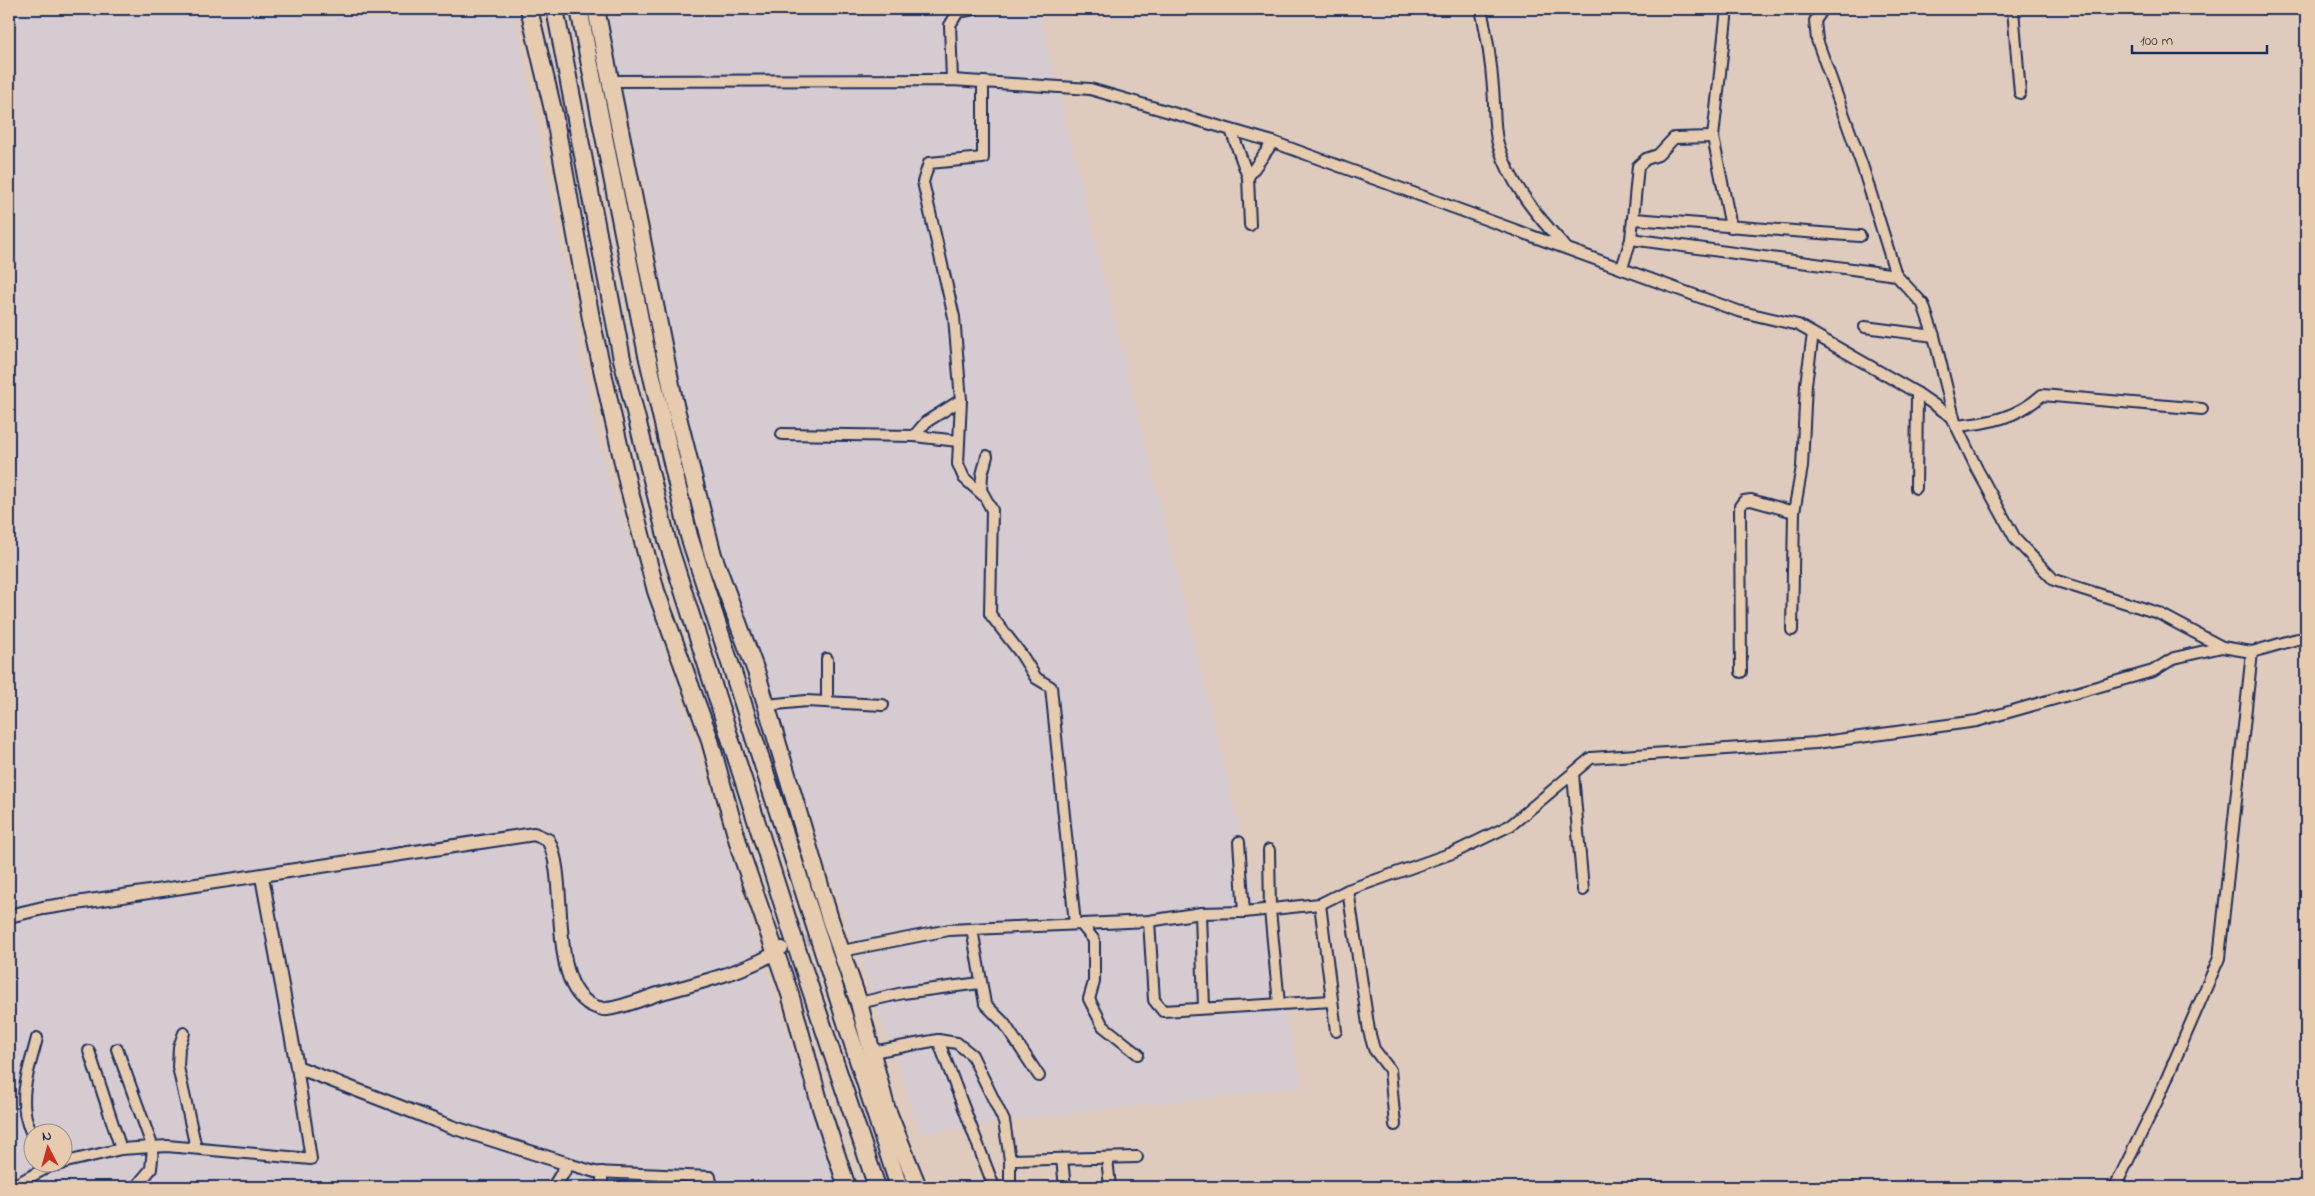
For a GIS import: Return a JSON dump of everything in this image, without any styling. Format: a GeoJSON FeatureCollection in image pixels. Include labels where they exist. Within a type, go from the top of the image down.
{"type":"FeatureCollection","features":[{"type":"Feature","properties":{"kind":"highway"},"geometry":{"type":"LineString","coordinates":[[529,9],[554,114],[592,324],[628,485],[656,591],[709,737],[741,853],[779,950],[821,1108],[847,1187]]}},
{"type":"Feature","properties":{"kind":"highway"},"geometry":{"type":"LineString","coordinates":[[555,9],[622,360],[666,540],[794,939],[877,1187]]}},
{"type":"Feature","properties":{"kind":"highway"},"geometry":{"type":"LineString","coordinates":[[579,9],[647,355],[689,536],[899,1187]]}},
{"type":"Feature","properties":{"kind":"highway"},"geometry":{"type":"LineString","coordinates":[[596,9],[675,405],[713,555],[767,705],[831,934],[842,951],[859,1004],[886,1108],[918,1187]]}},
{"type":"Feature","properties":{"kind":"highway"},"geometry":{"type":"LineString","coordinates":[[564,172],[585,168]]}},
{"type":"Feature","properties":{"kind":"street"},"geometry":{"type":"LineString","coordinates":[[952,80],[950,24],[958,12],[974,9]]}},
{"type":"Feature","properties":{"kind":"street"},"geometry":{"type":"LineString","coordinates":[[1481,9],[1487,35],[1493,88],[1494,123],[1498,144],[1532,211],[1566,248]]}},
{"type":"Feature","properties":{"kind":"street"},"geometry":{"type":"LineString","coordinates":[[1727,9],[1713,137],[1731,227]]}},
{"type":"Feature","properties":{"kind":"street"},"geometry":{"type":"LineString","coordinates":[[1823,9],[1815,20],[1817,40],[1863,168],[1896,275],[1923,304],[1934,336],[1956,426]]}},
{"type":"Feature","properties":{"kind":"street"},"geometry":{"type":"LineString","coordinates":[[2013,9],[2020,94]]}},
{"type":"Feature","properties":{"kind":"street"},"geometry":{"type":"LineString","coordinates":[[611,81],[952,80],[1090,89],[1273,142],[1738,311],[1798,325],[1917,393],[1952,417],[1977,469],[2016,540],[2054,580],[2158,613],[2222,647],[2252,652],[2297,639],[2306,639]]}},
{"type":"Feature","properties":{"kind":"street"},"geometry":{"type":"LineString","coordinates":[[984,82],[983,158],[928,163],[922,182],[954,318],[961,400],[958,464],[964,478],[984,495]]}},
{"type":"Feature","properties":{"kind":"street"},"geometry":{"type":"LineString","coordinates":[[1231,130],[1248,177],[1250,225]]}},
{"type":"Feature","properties":{"kind":"street"},"geometry":{"type":"LineString","coordinates":[[1622,268],[1634,219],[1638,166],[1658,155],[1674,138],[1713,137]]}},
{"type":"Feature","properties":{"kind":"street"},"geometry":{"type":"LineString","coordinates":[[1248,177],[1273,142]]}},
{"type":"Feature","properties":{"kind":"street"},"geometry":{"type":"LineString","coordinates":[[1634,219],[1860,236]]}},
{"type":"Feature","properties":{"kind":"street"},"geometry":{"type":"LineString","coordinates":[[1630,239],[1896,275]]}},
{"type":"Feature","properties":{"kind":"street"},"geometry":{"type":"LineString","coordinates":[[1865,327],[1934,336]]}},
{"type":"Feature","properties":{"kind":"street"},"geometry":{"type":"LineString","coordinates":[[1792,630],[1794,512],[1802,467],[1806,384],[1813,334]]}},
{"type":"Feature","properties":{"kind":"street"},"geometry":{"type":"LineString","coordinates":[[1916,488],[1917,393]]}},
{"type":"Feature","properties":{"kind":"street"},"geometry":{"type":"LineString","coordinates":[[1956,426],[1981,424],[2007,418],[2029,407],[2042,395],[2202,408]]}},
{"type":"Feature","properties":{"kind":"street"},"geometry":{"type":"LineString","coordinates":[[914,436],[926,422],[961,400]]}},
{"type":"Feature","properties":{"kind":"street"},"geometry":{"type":"LineString","coordinates":[[782,434],[914,436],[958,441]]}},
{"type":"Feature","properties":{"kind":"street"},"geometry":{"type":"LineString","coordinates":[[987,456],[982,475],[981,490],[992,510],[990,614],[1022,654],[1036,678],[1051,688],[1078,924],[1094,940],[1094,982],[1089,999],[1103,1026],[1138,1054]]}},
{"type":"Feature","properties":{"kind":"street"},"geometry":{"type":"LineString","coordinates":[[1741,672],[1740,506],[1744,501],[1751,500],[1794,512]]}},
{"type":"Feature","properties":{"kind":"street"},"geometry":{"type":"LineString","coordinates":[[842,951],[949,930],[1149,921],[1201,913],[1244,912],[1320,904],[1348,890],[1455,852],[1511,825],[1591,758],[1816,742],[1977,721],[2153,671],[2174,658],[2222,647]]}},
{"type":"Feature","properties":{"kind":"street"},"geometry":{"type":"LineString","coordinates":[[2115,1187],[2157,1101],[2219,958],[2252,652]]}},
{"type":"Feature","properties":{"kind":"street"},"geometry":{"type":"LineString","coordinates":[[827,659],[827,702]]}},
{"type":"Feature","properties":{"kind":"street"},"geometry":{"type":"LineString","coordinates":[[767,705],[806,701],[884,704]]}},
{"type":"Feature","properties":{"kind":"street"},"geometry":{"type":"LineString","coordinates":[[1573,774],[1583,890]]}},
{"type":"Feature","properties":{"kind":"street"},"geometry":{"type":"LineString","coordinates":[[9,916],[43,908],[262,877],[534,834],[548,840],[554,855],[559,916],[571,985],[585,1002],[606,1010],[752,964],[779,950]]}},
{"type":"Feature","properties":{"kind":"street"},"geometry":{"type":"LineString","coordinates":[[1239,842],[1244,912]]}},
{"type":"Feature","properties":{"kind":"street"},"geometry":{"type":"LineString","coordinates":[[1269,850],[1270,910],[1279,1004]]}},
{"type":"Feature","properties":{"kind":"street"},"geometry":{"type":"LineString","coordinates":[[72,1161],[121,1149],[153,1148],[196,1148],[311,1159],[297,1067],[262,877]]}},
{"type":"Feature","properties":{"kind":"street"},"geometry":{"type":"LineString","coordinates":[[1348,890],[1369,1031],[1374,1049],[1390,1070],[1395,1125]]}},
{"type":"Feature","properties":{"kind":"street"},"geometry":{"type":"LineString","coordinates":[[1320,904],[1336,1032]]}},
{"type":"Feature","properties":{"kind":"street"},"geometry":{"type":"LineString","coordinates":[[1201,913],[1204,1008]]}},
{"type":"Feature","properties":{"kind":"street"},"geometry":{"type":"LineString","coordinates":[[1149,921],[1154,1000],[1163,1011],[1332,1001]]}},
{"type":"Feature","properties":{"kind":"street"},"geometry":{"type":"LineString","coordinates":[[972,929],[985,1004],[1004,1023],[1039,1076]]}},
{"type":"Feature","properties":{"kind":"street"},"geometry":{"type":"LineString","coordinates":[[859,1004],[903,994],[980,983]]}},
{"type":"Feature","properties":{"kind":"street"},"geometry":{"type":"LineString","coordinates":[[184,1033],[178,1047],[178,1067],[196,1148]]}},
{"type":"Feature","properties":{"kind":"street"},"geometry":{"type":"LineString","coordinates":[[28,1124],[24,1114],[23,1100],[37,1038]]}},
{"type":"Feature","properties":{"kind":"street"},"geometry":{"type":"LineString","coordinates":[[872,1052],[938,1040],[957,1043],[972,1055],[1004,1121],[1010,1160],[1010,1187]]}},
{"type":"Feature","properties":{"kind":"street"},"geometry":{"type":"LineString","coordinates":[[938,1040],[994,1187]]}},
{"type":"Feature","properties":{"kind":"street"},"geometry":{"type":"LineString","coordinates":[[117,1049],[153,1148],[151,1169],[136,1187]]}},
{"type":"Feature","properties":{"kind":"street"},"geometry":{"type":"LineString","coordinates":[[89,1051],[121,1149]]}},
{"type":"Feature","properties":{"kind":"street"},"geometry":{"type":"LineString","coordinates":[[297,1067],[455,1128],[568,1164],[602,1172],[710,1177],[712,1187]]}},
{"type":"Feature","properties":{"kind":"street"},"geometry":{"type":"LineString","coordinates":[[1010,1160],[1137,1157]]}},
{"type":"Feature","properties":{"kind":"street"},"geometry":{"type":"LineString","coordinates":[[1107,1158],[1110,1187]]}},
{"type":"Feature","properties":{"kind":"street"},"geometry":{"type":"LineString","coordinates":[[1062,1159],[1065,1187]]}},
{"type":"Feature","properties":{"kind":"street"},"geometry":{"type":"LineString","coordinates":[[554,1187],[568,1164]]}},
{"type":"Feature","properties":{"kind":"street"},"geometry":{"type":"LineString","coordinates":[[602,1172],[602,1187]]}},
{"type":"Feature","properties":{"kind":"street"},"geometry":{"type":"LineString","coordinates":[[11,1187],[33,1174]]}},
{"type":"Feature","properties":{"kind":"shaded area"},"geometry":{"type":"Polygon","coordinates":[[[9,9],[514,9],[596,437],[795,1060],[842,1187],[9,1187],[9,9]]]}},
{"type":"Feature","properties":{"kind":"shaded area"},"geometry":{"type":"Polygon","coordinates":[[[604,9],[1038,9],[1303,1087],[1031,1118],[921,1134],[728,582],[671,362],[651,215],[604,9]]]}},
{"type":"Feature","properties":{"kind":"tunnel"},"geometry":{"type":"LineString","coordinates":[[792,945],[827,935]]}}]}
